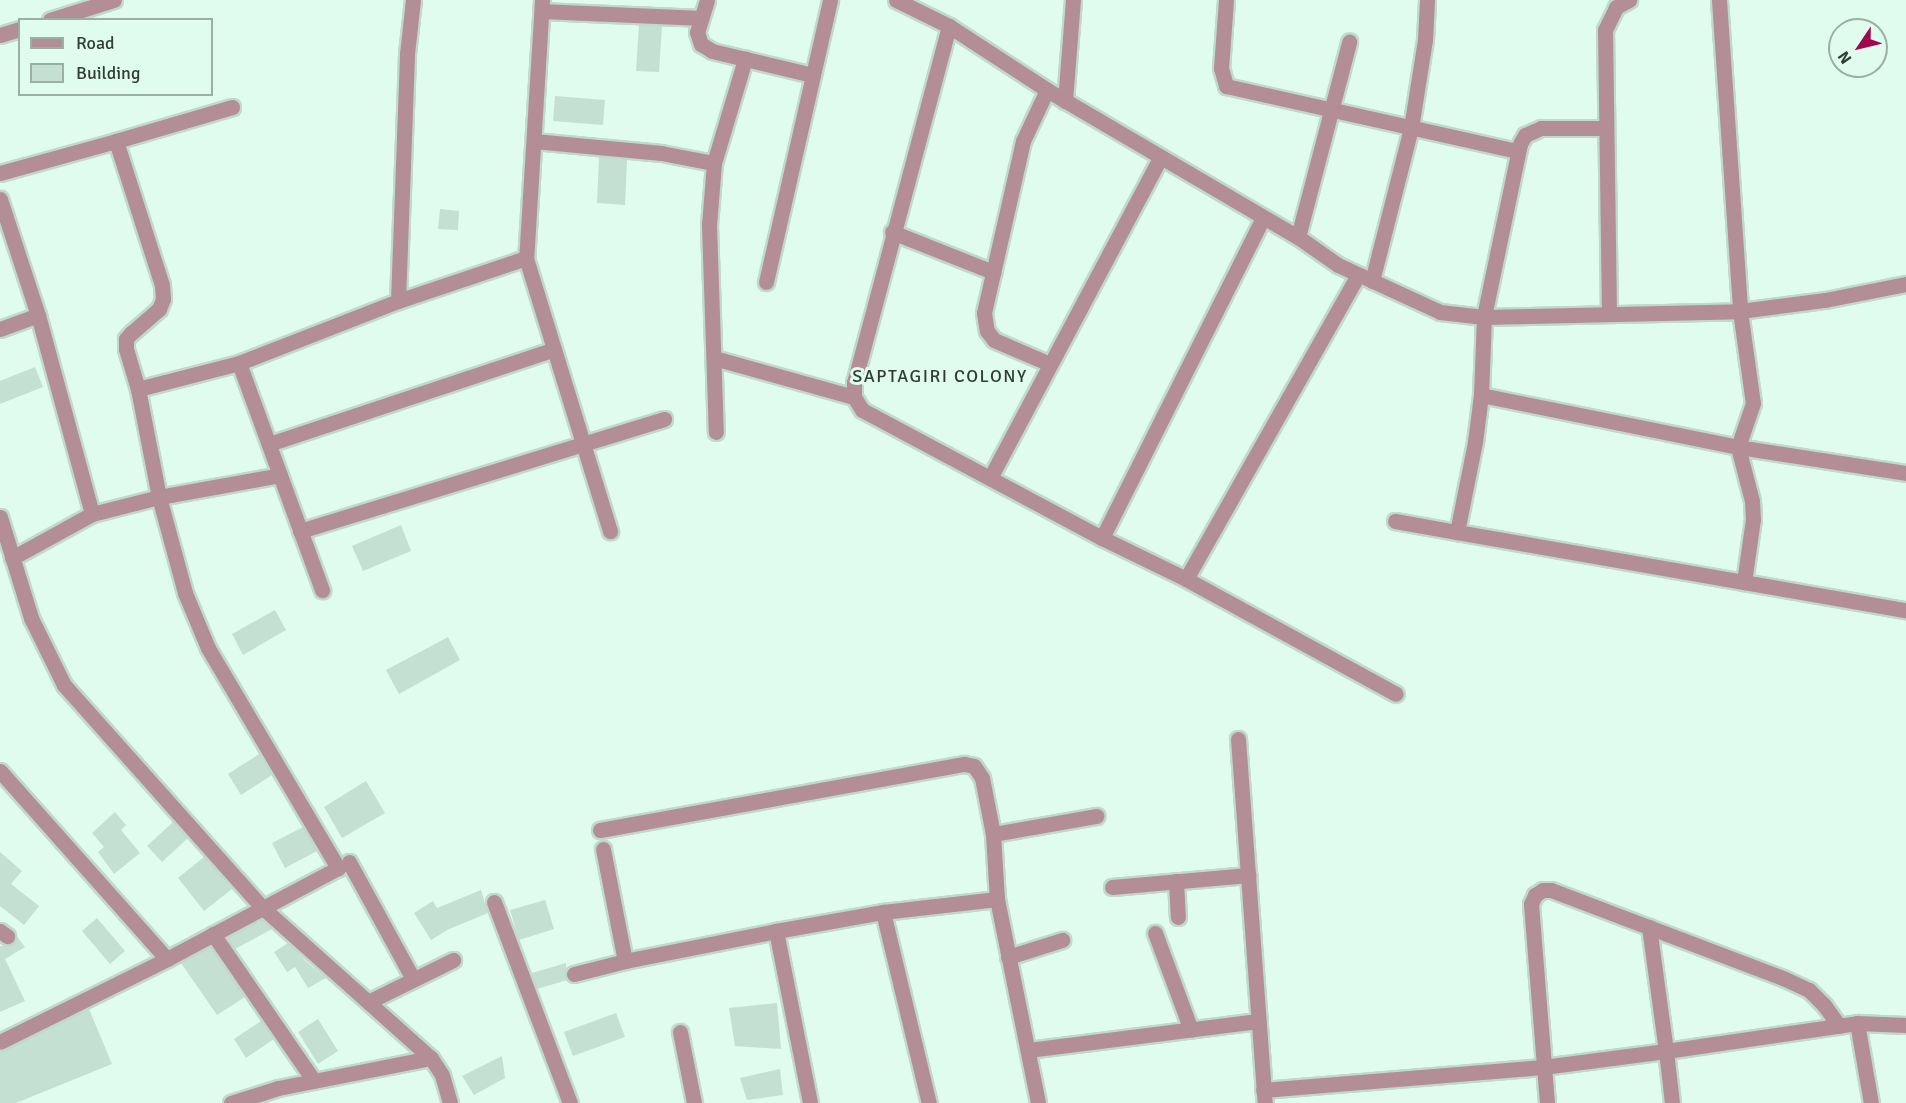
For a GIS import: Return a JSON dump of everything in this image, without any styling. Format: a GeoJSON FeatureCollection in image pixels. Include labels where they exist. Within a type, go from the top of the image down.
{"type":"FeatureCollection","features":[{"type":"Feature","properties":{"kind":"street"},"geometry":{"type":"LineString","coordinates":[[56,18],[114,0]]}},
{"type":"Feature","properties":{"kind":"street"},"geometry":{"type":"LineString","coordinates":[[398,301],[407,54],[413,0]]}},
{"type":"Feature","properties":{"kind":"street"},"geometry":{"type":"LineString","coordinates":[[707,0],[697,32],[700,44],[712,51],[813,75]]}},
{"type":"Feature","properties":{"kind":"street"},"geometry":{"type":"LineString","coordinates":[[766,282],[830,0]]}},
{"type":"Feature","properties":{"kind":"street"},"geometry":{"type":"LineString","coordinates":[[896,0],[950,26],[1047,90],[1298,237],[1338,265],[1440,312],[1484,317],[1740,310],[1825,300],[1906,284]]}},
{"type":"Feature","properties":{"kind":"street"},"geometry":{"type":"LineString","coordinates":[[1065,101],[1073,0]]}},
{"type":"Feature","properties":{"kind":"street"},"geometry":{"type":"LineString","coordinates":[[1226,0],[1221,68],[1222,79],[1226,86],[1517,151]]}},
{"type":"Feature","properties":{"kind":"street"},"geometry":{"type":"LineString","coordinates":[[1186,579],[1365,278],[1411,128],[1425,40],[1427,0]]}},
{"type":"Feature","properties":{"kind":"street"},"geometry":{"type":"LineString","coordinates":[[1609,314],[1605,30],[1616,7],[1629,0]]}},
{"type":"Feature","properties":{"kind":"street"},"geometry":{"type":"LineString","coordinates":[[1719,0],[1740,310],[1753,403],[1738,447],[1752,501],[1753,519],[1744,582]]}},
{"type":"Feature","properties":{"kind":"street"},"geometry":{"type":"LineString","coordinates":[[610,531],[526,258],[542,5],[701,18]]}},
{"type":"Feature","properties":{"kind":"street"},"geometry":{"type":"LineString","coordinates":[[950,26],[892,232],[854,382],[854,398],[862,410],[1102,538],[1186,579],[1396,694]]}},
{"type":"Feature","properties":{"kind":"street"},"geometry":{"type":"LineString","coordinates":[[0,35],[18,30]]}},
{"type":"Feature","properties":{"kind":"street"},"geometry":{"type":"LineString","coordinates":[[1298,237],[1349,42]]}},
{"type":"Feature","properties":{"kind":"street"},"geometry":{"type":"LineString","coordinates":[[716,432],[709,225],[714,163],[745,58]]}},
{"type":"Feature","properties":{"kind":"street"},"geometry":{"type":"LineString","coordinates":[[1047,90],[1023,141],[984,313],[987,332],[994,340],[1050,364]]}},
{"type":"Feature","properties":{"kind":"street"},"geometry":{"type":"LineString","coordinates":[[0,173],[232,107]]}},
{"type":"Feature","properties":{"kind":"street"},"geometry":{"type":"LineString","coordinates":[[1457,532],[1475,442],[1484,317],[1517,151],[1525,135],[1541,128],[1605,128]]}},
{"type":"Feature","properties":{"kind":"street"},"geometry":{"type":"LineString","coordinates":[[0,1042],[167,959],[338,868],[208,648],[194,618],[159,497],[138,389],[126,349],[126,339],[159,309],[164,299],[162,285],[116,141]]}},
{"type":"Feature","properties":{"kind":"street"},"geometry":{"type":"LineString","coordinates":[[534,141],[661,153],[714,163]]}},
{"type":"Feature","properties":{"kind":"street"},"geometry":{"type":"LineString","coordinates":[[990,478],[1160,158]]}},
{"type":"Feature","properties":{"kind":"street"},"geometry":{"type":"LineString","coordinates":[[0,199],[38,315],[92,514]]}},
{"type":"Feature","properties":{"kind":"street"},"geometry":{"type":"LineString","coordinates":[[1102,538],[1263,218]]}},
{"type":"Feature","properties":{"kind":"street"},"geometry":{"type":"LineString","coordinates":[[892,232],[993,272]]}},
{"type":"Feature","properties":{"kind":"street"},"geometry":{"type":"LineString","coordinates":[[138,389],[240,363],[398,301],[526,258]]}},
{"type":"Feature","properties":{"kind":"street"},"geometry":{"type":"LineString","coordinates":[[0,329],[38,315]]}},
{"type":"Feature","properties":{"kind":"street"},"geometry":{"type":"LineString","coordinates":[[269,444],[554,349]]}},
{"type":"Feature","properties":{"kind":"street"},"geometry":{"type":"LineString","coordinates":[[714,358],[854,398]]}},
{"type":"Feature","properties":{"kind":"street"},"geometry":{"type":"LineString","coordinates":[[240,363],[322,590]]}},
{"type":"Feature","properties":{"kind":"street"},"geometry":{"type":"LineString","coordinates":[[1480,395],[1738,447],[1906,473]]}},
{"type":"Feature","properties":{"kind":"street"},"geometry":{"type":"LineString","coordinates":[[300,531],[664,419]]}},
{"type":"Feature","properties":{"kind":"street"},"geometry":{"type":"LineString","coordinates":[[12,558],[92,514],[159,497],[280,475]]}},
{"type":"Feature","properties":{"kind":"street"},"geometry":{"type":"LineString","coordinates":[[0,517],[31,618],[64,685],[263,908],[431,1058],[442,1075],[450,1103]]}},
{"type":"Feature","properties":{"kind":"street"},"geometry":{"type":"LineString","coordinates":[[1395,521],[1906,610]]}},
{"type":"Feature","properties":{"kind":"street"},"geometry":{"type":"LineString","coordinates":[[1238,739],[1264,1097],[1543,1067],[1857,1023],[1906,1025]]}},
{"type":"Feature","properties":{"kind":"street"},"geometry":{"type":"LineString","coordinates":[[600,830],[964,764],[974,766],[982,778],[993,834],[997,898],[1038,1103]]}},
{"type":"Feature","properties":{"kind":"street"},"geometry":{"type":"LineString","coordinates":[[0,771],[167,959]]}},
{"type":"Feature","properties":{"kind":"street"},"geometry":{"type":"LineString","coordinates":[[993,834],[1096,816]]}},
{"type":"Feature","properties":{"kind":"street"},"geometry":{"type":"LineString","coordinates":[[603,849],[625,962]]}},
{"type":"Feature","properties":{"kind":"street"},"geometry":{"type":"LineString","coordinates":[[349,862],[413,980]]}},
{"type":"Feature","properties":{"kind":"street"},"geometry":{"type":"LineString","coordinates":[[1112,887],[1248,875]]}},
{"type":"Feature","properties":{"kind":"street"},"geometry":{"type":"LineString","coordinates":[[1176,881],[1178,917]]}},
{"type":"Feature","properties":{"kind":"street"},"geometry":{"type":"LineString","coordinates":[[1547,1103],[1531,904],[1535,894],[1543,890],[1551,890],[1809,990],[1824,1005],[1839,1026]]}},
{"type":"Feature","properties":{"kind":"street"},"geometry":{"type":"LineString","coordinates":[[574,974],[776,931],[883,912],[997,898]]}},
{"type":"Feature","properties":{"kind":"street"},"geometry":{"type":"LineString","coordinates":[[494,902],[570,1103]]}},
{"type":"Feature","properties":{"kind":"street"},"geometry":{"type":"LineString","coordinates":[[883,912],[929,1103]]}},
{"type":"Feature","properties":{"kind":"street"},"geometry":{"type":"LineString","coordinates":[[1649,927],[1672,1103]]}},
{"type":"Feature","properties":{"kind":"street"},"geometry":{"type":"LineString","coordinates":[[776,931],[810,1103]]}},
{"type":"Feature","properties":{"kind":"street"},"geometry":{"type":"LineString","coordinates":[[1155,933],[1191,1030]]}},
{"type":"Feature","properties":{"kind":"street"},"geometry":{"type":"LineString","coordinates":[[213,934],[314,1081]]}},
{"type":"Feature","properties":{"kind":"street"},"geometry":{"type":"LineString","coordinates":[[1008,957],[1062,940]]}},
{"type":"Feature","properties":{"kind":"street"},"geometry":{"type":"LineString","coordinates":[[368,1002],[453,960]]}},
{"type":"Feature","properties":{"kind":"street"},"geometry":{"type":"LineString","coordinates":[[1028,1050],[1258,1021]]}},
{"type":"Feature","properties":{"kind":"street"},"geometry":{"type":"LineString","coordinates":[[1857,1023],[1871,1103]]}},
{"type":"Feature","properties":{"kind":"street"},"geometry":{"type":"LineString","coordinates":[[680,1032],[694,1103]]}},
{"type":"Feature","properties":{"kind":"street"},"geometry":{"type":"LineString","coordinates":[[231,1103],[278,1088],[431,1058]]}},
{"type":"Feature","properties":{"kind":"building"},"geometry":{"type":"Polygon","coordinates":[[[639,25],[662,26],[659,72],[636,71],[639,25]]]}},
{"type":"Feature","properties":{"kind":"building"},"geometry":{"type":"Polygon","coordinates":[[[555,96],[605,100],[603,125],[553,121],[555,96]]]}},
{"type":"Feature","properties":{"kind":"building"},"geometry":{"type":"Polygon","coordinates":[[[599,157],[627,160],[625,205],[597,203],[599,157]]]}},
{"type":"Feature","properties":{"kind":"building"},"geometry":{"type":"Polygon","coordinates":[[[440,209],[459,211],[458,230],[438,229],[440,209]]]}},
{"type":"Feature","properties":{"kind":"building"},"geometry":{"type":"Polygon","coordinates":[[[35,367],[43,387],[0,404],[0,381],[35,367]]]}},
{"type":"Feature","properties":{"kind":"building"},"geometry":{"type":"Polygon","coordinates":[[[401,525],[411,551],[363,571],[352,546],[401,525]]]}},
{"type":"Feature","properties":{"kind":"building"},"geometry":{"type":"Polygon","coordinates":[[[275,610],[286,630],[243,655],[232,634],[275,610]]]}},
{"type":"Feature","properties":{"kind":"building"},"geometry":{"type":"Polygon","coordinates":[[[448,637],[460,660],[399,694],[386,670],[448,637]]]}},
{"type":"Feature","properties":{"kind":"building"},"geometry":{"type":"Polygon","coordinates":[[[259,754],[272,775],[241,795],[228,774],[259,754]]]}},
{"type":"Feature","properties":{"kind":"building"},"geometry":{"type":"Polygon","coordinates":[[[366,781],[385,813],[342,838],[324,807],[366,781]]]}},
{"type":"Feature","properties":{"kind":"building"},"geometry":{"type":"Polygon","coordinates":[[[115,812],[126,825],[121,830],[140,853],[114,874],[98,852],[104,847],[92,833],[115,812]]]}},
{"type":"Feature","properties":{"kind":"building"},"geometry":{"type":"Polygon","coordinates":[[[173,822],[188,838],[162,862],[147,846],[173,822]]]}},
{"type":"Feature","properties":{"kind":"building"},"geometry":{"type":"Polygon","coordinates":[[[303,827],[317,851],[285,868],[272,843],[303,827]]]}},
{"type":"Feature","properties":{"kind":"building"},"geometry":{"type":"Polygon","coordinates":[[[0,852],[22,871],[11,884],[39,906],[24,925],[0,906],[0,852]]]}},
{"type":"Feature","properties":{"kind":"building"},"geometry":{"type":"Polygon","coordinates":[[[204,857],[232,889],[204,911],[178,878],[204,857]]]}},
{"type":"Feature","properties":{"kind":"building"},"geometry":{"type":"Polygon","coordinates":[[[481,890],[488,913],[449,929],[431,940],[414,913],[433,901],[437,908],[481,890]]]}},
{"type":"Feature","properties":{"kind":"building"},"geometry":{"type":"Polygon","coordinates":[[[545,900],[554,929],[519,940],[510,910],[545,900]]]}},
{"type":"Feature","properties":{"kind":"building"},"geometry":{"type":"Polygon","coordinates":[[[97,918],[125,951],[110,964],[82,931],[97,918]]]}},
{"type":"Feature","properties":{"kind":"building"},"geometry":{"type":"Polygon","coordinates":[[[262,920],[272,929],[235,949],[227,938],[262,920]]]}},
{"type":"Feature","properties":{"kind":"building"},"geometry":{"type":"Polygon","coordinates":[[[16,935],[25,947],[5,959],[25,1001],[0,1012],[0,946],[12,945],[16,935]]]}},
{"type":"Feature","properties":{"kind":"building"},"geometry":{"type":"Polygon","coordinates":[[[288,943],[326,978],[308,988],[295,967],[287,972],[274,952],[288,943]]]}},
{"type":"Feature","properties":{"kind":"building"},"geometry":{"type":"Polygon","coordinates":[[[210,947],[245,997],[217,1015],[181,963],[210,947]]]}},
{"type":"Feature","properties":{"kind":"building"},"geometry":{"type":"Polygon","coordinates":[[[566,963],[567,980],[537,989],[532,973],[566,963]]]}},
{"type":"Feature","properties":{"kind":"building"},"geometry":{"type":"Polygon","coordinates":[[[777,1003],[781,1049],[735,1046],[729,1008],[777,1003]]]}},
{"type":"Feature","properties":{"kind":"building"},"geometry":{"type":"Polygon","coordinates":[[[89,1009],[112,1064],[16,1103],[0,1103],[0,1052],[89,1009]]]}},
{"type":"Feature","properties":{"kind":"building"},"geometry":{"type":"Polygon","coordinates":[[[616,1013],[625,1037],[573,1056],[564,1032],[616,1013]]]}},
{"type":"Feature","properties":{"kind":"building"},"geometry":{"type":"Polygon","coordinates":[[[318,1019],[338,1051],[318,1064],[298,1032],[318,1019]]]}},
{"type":"Feature","properties":{"kind":"building"},"geometry":{"type":"Polygon","coordinates":[[[261,1021],[274,1039],[246,1058],[234,1039],[261,1021]]]}},
{"type":"Feature","properties":{"kind":"building"},"geometry":{"type":"Polygon","coordinates":[[[502,1056],[505,1078],[474,1095],[462,1076],[502,1056]]]}},
{"type":"Feature","properties":{"kind":"building"},"geometry":{"type":"Polygon","coordinates":[[[780,1069],[783,1095],[747,1100],[740,1078],[780,1069]]]}},
{"type":"Feature","properties":{"kind":"district","name":"SAPTAGIRI COLONY"},"geometry":{"type":"Point","coordinates":[940,376]}}]}
